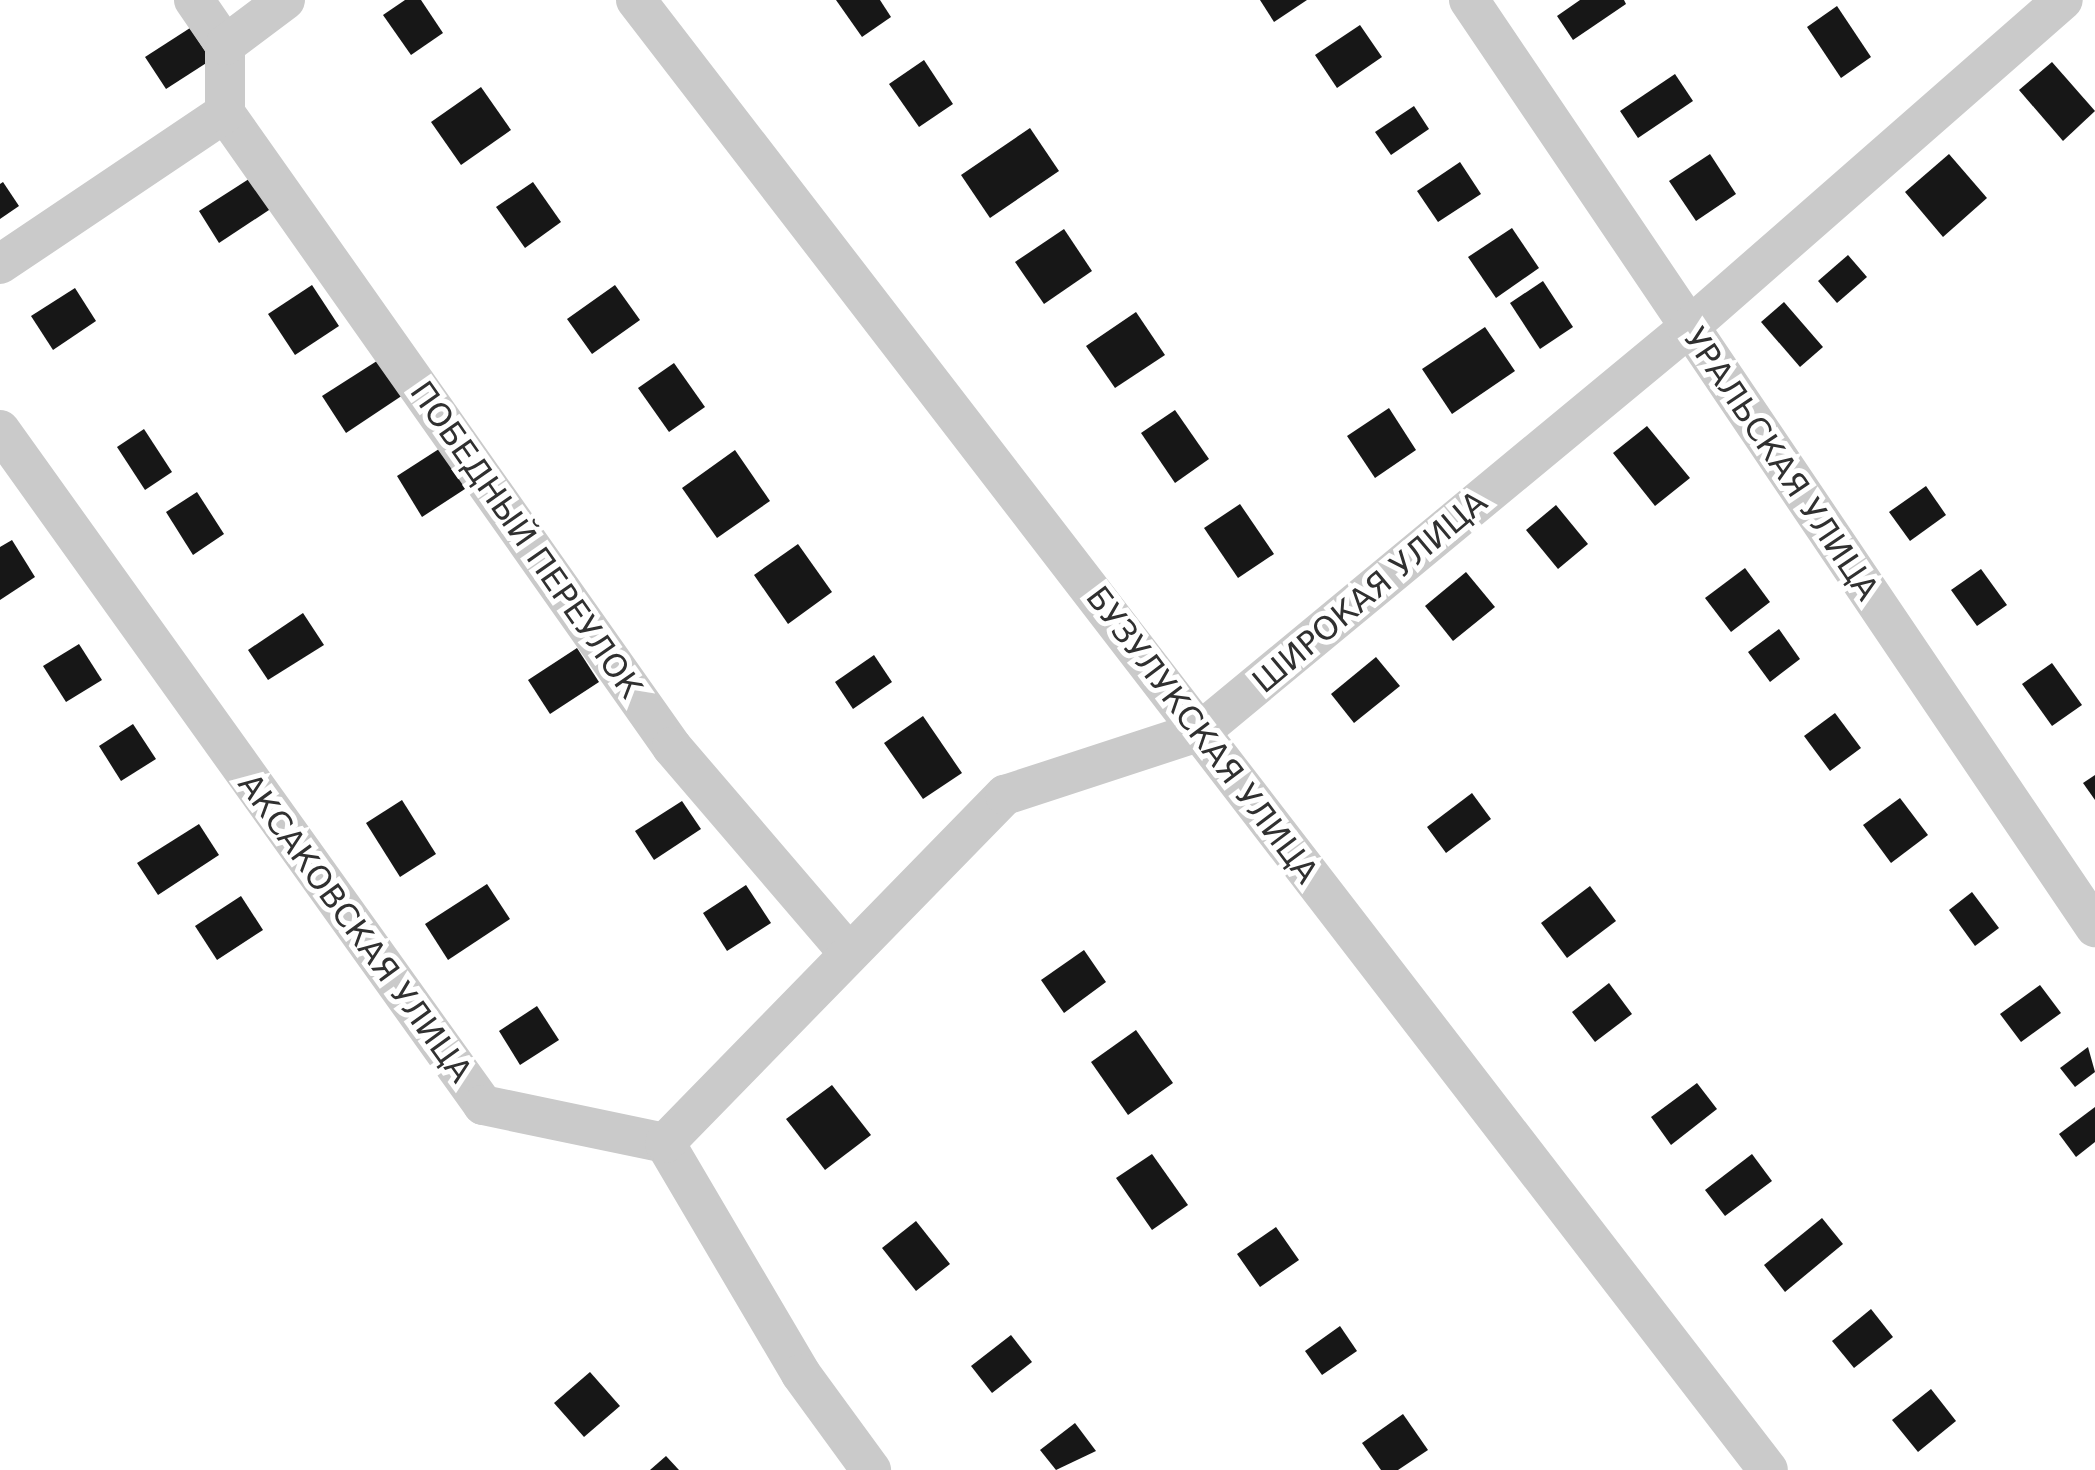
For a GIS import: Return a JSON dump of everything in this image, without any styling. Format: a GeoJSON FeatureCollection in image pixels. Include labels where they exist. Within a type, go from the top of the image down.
{"type":"FeatureCollection","features":[{"type":"Feature","properties":{"kind":"street"},"geometry":{"type":"LineString","coordinates":[[0,264],[224,113],[225,45],[194,0]]}},
{"type":"Feature","properties":{"kind":"street"},"geometry":{"type":"LineString","coordinates":[[225,45],[285,0]]}},
{"type":"Feature","properties":{"kind":"street","name":"БУЗУЛУКСКАЯ УЛИЦА"},"geometry":{"type":"LineString","coordinates":[[636,0],[1768,1470]]}},
{"type":"Feature","properties":{"kind":"street","name":"УРАЛЬСКАЯ УЛИЦА"},"geometry":{"type":"LineString","coordinates":[[1469,0],[2095,927]]}},
{"type":"Feature","properties":{"kind":"street","name":"ШИРОКАЯ УЛИЦА"},"geometry":{"type":"LineString","coordinates":[[665,1143],[1005,795],[1201,731],[1688,328],[2063,0]]}},
{"type":"Feature","properties":{"kind":"street","name":"ПОБЕДНЫЙ ПЕРЕУЛОК"},"geometry":{"type":"LineString","coordinates":[[224,113],[672,748],[848,952]]}},
{"type":"Feature","properties":{"kind":"street","name":"АКСАКОВСКАЯ УЛИЦА"},"geometry":{"type":"LineString","coordinates":[[0,430],[482,1105],[665,1143]]}},
{"type":"Feature","properties":{"kind":"street"},"geometry":{"type":"LineString","coordinates":[[665,1143],[801,1374],[871,1470]]}},
{"type":"Feature","properties":{"kind":"building"},"geometry":{"type":"Polygon","coordinates":[[[405,0],[421,0],[443,33],[411,55],[383,15],[405,0]]]}},
{"type":"Feature","properties":{"kind":"building"},"geometry":{"type":"Polygon","coordinates":[[[836,0],[880,0],[891,17],[862,37],[836,0]]]}},
{"type":"Feature","properties":{"kind":"building"},"geometry":{"type":"Polygon","coordinates":[[[1260,0],[1307,0],[1274,22],[1260,0]]]}},
{"type":"Feature","properties":{"kind":"building"},"geometry":{"type":"Polygon","coordinates":[[[1580,0],[1624,0],[1626,4],[1573,40],[1557,16],[1580,0]]]}},
{"type":"Feature","properties":{"kind":"building"},"geometry":{"type":"Polygon","coordinates":[[[1837,6],[1871,57],[1841,78],[1807,27],[1837,6]]]}},
{"type":"Feature","properties":{"kind":"building"},"geometry":{"type":"Polygon","coordinates":[[[1360,25],[1382,57],[1337,88],[1315,55],[1360,25]]]}},
{"type":"Feature","properties":{"kind":"building"},"geometry":{"type":"Polygon","coordinates":[[[190,28],[211,60],[166,89],[145,57],[190,28]]]}},
{"type":"Feature","properties":{"kind":"building"},"geometry":{"type":"Polygon","coordinates":[[[924,60],[953,104],[919,127],[889,84],[924,60]]]}},
{"type":"Feature","properties":{"kind":"building"},"geometry":{"type":"Polygon","coordinates":[[[2052,62],[2095,111],[2063,141],[2019,90],[2052,62]]]}},
{"type":"Feature","properties":{"kind":"building"},"geometry":{"type":"Polygon","coordinates":[[[1675,74],[1693,101],[1638,138],[1620,111],[1675,74]]]}},
{"type":"Feature","properties":{"kind":"building"},"geometry":{"type":"Polygon","coordinates":[[[481,87],[511,130],[461,165],[431,122],[481,87]]]}},
{"type":"Feature","properties":{"kind":"building"},"geometry":{"type":"Polygon","coordinates":[[[1414,106],[1429,129],[1391,155],[1375,132],[1414,106]]]}},
{"type":"Feature","properties":{"kind":"building"},"geometry":{"type":"Polygon","coordinates":[[[1030,128],[1059,171],[990,218],[961,175],[1030,128]]]}},
{"type":"Feature","properties":{"kind":"building"},"geometry":{"type":"Polygon","coordinates":[[[1710,154],[1736,194],[1696,221],[1669,181],[1710,154]]]}},
{"type":"Feature","properties":{"kind":"building"},"geometry":{"type":"Polygon","coordinates":[[[1949,154],[1987,198],[1943,237],[1905,192],[1949,154]]]}},
{"type":"Feature","properties":{"kind":"building"},"geometry":{"type":"Polygon","coordinates":[[[1460,162],[1481,194],[1438,222],[1417,191],[1460,162]]]}},
{"type":"Feature","properties":{"kind":"building"},"geometry":{"type":"Polygon","coordinates":[[[252,177],[272,208],[219,243],[199,211],[252,177]]]}},
{"type":"Feature","properties":{"kind":"building"},"geometry":{"type":"Polygon","coordinates":[[[3,182],[19,206],[0,219],[0,184],[3,182]]]}},
{"type":"Feature","properties":{"kind":"building"},"geometry":{"type":"Polygon","coordinates":[[[533,182],[561,222],[525,248],[496,207],[533,182]]]}},
{"type":"Feature","properties":{"kind":"building"},"geometry":{"type":"Polygon","coordinates":[[[1512,228],[1539,268],[1496,298],[1468,257],[1512,228]]]}},
{"type":"Feature","properties":{"kind":"building"},"geometry":{"type":"Polygon","coordinates":[[[1064,229],[1092,271],[1044,304],[1015,262],[1064,229]]]}},
{"type":"Feature","properties":{"kind":"building"},"geometry":{"type":"Polygon","coordinates":[[[1848,255],[1867,277],[1837,303],[1818,281],[1848,255]]]}},
{"type":"Feature","properties":{"kind":"building"},"geometry":{"type":"Polygon","coordinates":[[[1543,281],[1573,327],[1540,349],[1510,303],[1543,281]]]}},
{"type":"Feature","properties":{"kind":"building"},"geometry":{"type":"Polygon","coordinates":[[[312,285],[339,326],[295,355],[268,314],[312,285]]]}},
{"type":"Feature","properties":{"kind":"building"},"geometry":{"type":"Polygon","coordinates":[[[615,285],[640,320],[592,354],[567,319],[615,285]]]}},
{"type":"Feature","properties":{"kind":"building"},"geometry":{"type":"Polygon","coordinates":[[[75,288],[96,321],[53,350],[31,316],[75,288]]]}},
{"type":"Feature","properties":{"kind":"building"},"geometry":{"type":"Polygon","coordinates":[[[1784,302],[1823,347],[1800,367],[1761,322],[1784,302]]]}},
{"type":"Feature","properties":{"kind":"building"},"geometry":{"type":"Polygon","coordinates":[[[1136,312],[1165,355],[1115,388],[1086,346],[1136,312]]]}},
{"type":"Feature","properties":{"kind":"building"},"geometry":{"type":"Polygon","coordinates":[[[1485,327],[1515,371],[1452,414],[1422,369],[1485,327]]]}},
{"type":"Feature","properties":{"kind":"building"},"geometry":{"type":"Polygon","coordinates":[[[380,359],[403,395],[346,433],[322,396],[380,359]]]}},
{"type":"Feature","properties":{"kind":"building"},"geometry":{"type":"Polygon","coordinates":[[[674,363],[705,407],[669,432],[638,388],[674,363]]]}},
{"type":"Feature","properties":{"kind":"building"},"geometry":{"type":"Polygon","coordinates":[[[1389,408],[1416,450],[1375,478],[1347,436],[1389,408]]]}},
{"type":"Feature","properties":{"kind":"building"},"geometry":{"type":"Polygon","coordinates":[[[1175,410],[1209,459],[1175,483],[1141,433],[1175,410]]]}},
{"type":"Feature","properties":{"kind":"building"},"geometry":{"type":"Polygon","coordinates":[[[1647,426],[1690,478],[1655,506],[1613,453],[1647,426]]]}},
{"type":"Feature","properties":{"kind":"building"},"geometry":{"type":"Polygon","coordinates":[[[144,429],[172,472],[145,490],[117,447],[144,429]]]}},
{"type":"Feature","properties":{"kind":"building"},"geometry":{"type":"Polygon","coordinates":[[[442,447],[468,487],[422,517],[397,476],[442,447]]]}},
{"type":"Feature","properties":{"kind":"building"},"geometry":{"type":"Polygon","coordinates":[[[735,450],[770,501],[717,538],[682,488],[735,450]]]}},
{"type":"Feature","properties":{"kind":"building"},"geometry":{"type":"Polygon","coordinates":[[[1926,486],[1946,515],[1910,541],[1889,512],[1926,486]]]}},
{"type":"Feature","properties":{"kind":"building"},"geometry":{"type":"Polygon","coordinates":[[[197,492],[224,534],[193,555],[166,512],[197,492]]]}},
{"type":"Feature","properties":{"kind":"building"},"geometry":{"type":"Polygon","coordinates":[[[1240,504],[1274,554],[1238,578],[1204,528],[1240,504]]]}},
{"type":"Feature","properties":{"kind":"building"},"geometry":{"type":"Polygon","coordinates":[[[1556,505],[1588,544],[1558,569],[1526,530],[1556,505]]]}},
{"type":"Feature","properties":{"kind":"building"},"geometry":{"type":"Polygon","coordinates":[[[12,540],[35,577],[0,600],[0,547],[12,540]]]}},
{"type":"Feature","properties":{"kind":"building"},"geometry":{"type":"Polygon","coordinates":[[[798,544],[832,592],[788,624],[754,575],[798,544]]]}},
{"type":"Feature","properties":{"kind":"building"},"geometry":{"type":"Polygon","coordinates":[[[1745,568],[1770,602],[1731,632],[1705,598],[1745,568]]]}},
{"type":"Feature","properties":{"kind":"building"},"geometry":{"type":"Polygon","coordinates":[[[1981,569],[2007,605],[1977,626],[1951,590],[1981,569]]]}},
{"type":"Feature","properties":{"kind":"building"},"geometry":{"type":"Polygon","coordinates":[[[1466,572],[1495,607],[1453,641],[1425,606],[1466,572]]]}},
{"type":"Feature","properties":{"kind":"building"},"geometry":{"type":"Polygon","coordinates":[[[303,613],[324,645],[268,680],[248,650],[303,613]]]}},
{"type":"Feature","properties":{"kind":"building"},"geometry":{"type":"Polygon","coordinates":[[[1779,629],[1800,659],[1770,682],[1748,652],[1779,629]]]}},
{"type":"Feature","properties":{"kind":"building"},"geometry":{"type":"Polygon","coordinates":[[[79,644],[102,680],[66,702],[43,666],[79,644]]]}},
{"type":"Feature","properties":{"kind":"building"},"geometry":{"type":"Polygon","coordinates":[[[577,648],[599,682],[550,714],[528,680],[577,648]]]}},
{"type":"Feature","properties":{"kind":"building"},"geometry":{"type":"Polygon","coordinates":[[[874,655],[892,682],[853,709],[835,682],[874,655]]]}},
{"type":"Feature","properties":{"kind":"building"},"geometry":{"type":"Polygon","coordinates":[[[1376,657],[1400,686],[1354,723],[1331,694],[1376,657]]]}},
{"type":"Feature","properties":{"kind":"building"},"geometry":{"type":"Polygon","coordinates":[[[2052,663],[2082,705],[2052,726],[2022,684],[2052,663]]]}},
{"type":"Feature","properties":{"kind":"building"},"geometry":{"type":"Polygon","coordinates":[[[1835,713],[1861,748],[1830,771],[1804,736],[1835,713]]]}},
{"type":"Feature","properties":{"kind":"building"},"geometry":{"type":"Polygon","coordinates":[[[923,716],[962,773],[923,799],[884,743],[923,716]]]}},
{"type":"Feature","properties":{"kind":"building"},"geometry":{"type":"Polygon","coordinates":[[[133,724],[156,759],[121,781],[99,746],[133,724]]]}},
{"type":"Feature","properties":{"kind":"building"},"geometry":{"type":"Polygon","coordinates":[[[2095,775],[2095,800],[2083,783],[2095,775]]]}},
{"type":"Feature","properties":{"kind":"building"},"geometry":{"type":"Polygon","coordinates":[[[1472,793],[1491,819],[1446,853],[1427,827],[1472,793]]]}},
{"type":"Feature","properties":{"kind":"building"},"geometry":{"type":"Polygon","coordinates":[[[1900,798],[1928,835],[1891,863],[1863,825],[1900,798]]]}},
{"type":"Feature","properties":{"kind":"building"},"geometry":{"type":"Polygon","coordinates":[[[402,800],[436,854],[400,877],[366,823],[402,800]]]}},
{"type":"Feature","properties":{"kind":"building"},"geometry":{"type":"Polygon","coordinates":[[[682,801],[701,829],[654,860],[635,831],[682,801]]]}},
{"type":"Feature","properties":{"kind":"building"},"geometry":{"type":"Polygon","coordinates":[[[199,824],[219,855],[158,895],[137,863],[199,824]]]}},
{"type":"Feature","properties":{"kind":"building"},"geometry":{"type":"Polygon","coordinates":[[[487,884],[510,919],[448,960],[425,924],[487,884]]]}},
{"type":"Feature","properties":{"kind":"building"},"geometry":{"type":"Polygon","coordinates":[[[746,885],[771,923],[727,951],[703,913],[746,885]]]}},
{"type":"Feature","properties":{"kind":"building"},"geometry":{"type":"Polygon","coordinates":[[[1590,886],[1616,921],[1567,958],[1541,923],[1590,886]]]}},
{"type":"Feature","properties":{"kind":"building"},"geometry":{"type":"Polygon","coordinates":[[[1972,892],[1999,928],[1975,946],[1949,910],[1972,892]]]}},
{"type":"Feature","properties":{"kind":"building"},"geometry":{"type":"Polygon","coordinates":[[[241,896],[263,930],[217,960],[195,926],[241,896]]]}},
{"type":"Feature","properties":{"kind":"building"},"geometry":{"type":"Polygon","coordinates":[[[1084,950],[1106,982],[1064,1013],[1041,980],[1084,950]]]}},
{"type":"Feature","properties":{"kind":"building"},"geometry":{"type":"Polygon","coordinates":[[[1609,983],[1632,1014],[1595,1042],[1572,1012],[1609,983]]]}},
{"type":"Feature","properties":{"kind":"building"},"geometry":{"type":"Polygon","coordinates":[[[2040,985],[2061,1013],[2021,1042],[2000,1014],[2040,985]]]}},
{"type":"Feature","properties":{"kind":"building"},"geometry":{"type":"Polygon","coordinates":[[[537,1006],[559,1040],[520,1065],[499,1031],[537,1006]]]}},
{"type":"Feature","properties":{"kind":"building"},"geometry":{"type":"Polygon","coordinates":[[[1136,1030],[1173,1083],[1128,1115],[1091,1062],[1136,1030]]]}},
{"type":"Feature","properties":{"kind":"building"},"geometry":{"type":"Polygon","coordinates":[[[2088,1047],[2095,1072],[2075,1087],[2060,1068],[2088,1047]]]}},
{"type":"Feature","properties":{"kind":"building"},"geometry":{"type":"Polygon","coordinates":[[[1697,1083],[1717,1109],[1671,1145],[1651,1117],[1697,1083]]]}},
{"type":"Feature","properties":{"kind":"building"},"geometry":{"type":"Polygon","coordinates":[[[832,1085],[871,1135],[825,1170],[786,1119],[832,1085]]]}},
{"type":"Feature","properties":{"kind":"building"},"geometry":{"type":"Polygon","coordinates":[[[2095,1107],[2095,1142],[2076,1157],[2059,1134],[2095,1107]]]}},
{"type":"Feature","properties":{"kind":"building"},"geometry":{"type":"Polygon","coordinates":[[[1152,1154],[1188,1205],[1152,1230],[1116,1178],[1152,1154]]]}},
{"type":"Feature","properties":{"kind":"building"},"geometry":{"type":"Polygon","coordinates":[[[1752,1154],[1772,1181],[1725,1216],[1705,1190],[1752,1154]]]}},
{"type":"Feature","properties":{"kind":"building"},"geometry":{"type":"Polygon","coordinates":[[[1822,1218],[1843,1244],[1785,1292],[1764,1265],[1822,1218]]]}},
{"type":"Feature","properties":{"kind":"building"},"geometry":{"type":"Polygon","coordinates":[[[916,1221],[950,1264],[916,1291],[882,1248],[916,1221]]]}},
{"type":"Feature","properties":{"kind":"building"},"geometry":{"type":"Polygon","coordinates":[[[1276,1227],[1299,1260],[1260,1287],[1237,1254],[1276,1227]]]}},
{"type":"Feature","properties":{"kind":"building"},"geometry":{"type":"Polygon","coordinates":[[[1871,1309],[1893,1337],[1854,1368],[1832,1341],[1871,1309]]]}},
{"type":"Feature","properties":{"kind":"building"},"geometry":{"type":"Polygon","coordinates":[[[1340,1326],[1357,1351],[1322,1375],[1305,1351],[1340,1326]]]}},
{"type":"Feature","properties":{"kind":"building"},"geometry":{"type":"Polygon","coordinates":[[[1011,1335],[1032,1362],[992,1393],[971,1366],[1011,1335]]]}},
{"type":"Feature","properties":{"kind":"building"},"geometry":{"type":"Polygon","coordinates":[[[590,1372],[620,1406],[584,1437],[554,1403],[590,1372]]]}},
{"type":"Feature","properties":{"kind":"building"},"geometry":{"type":"Polygon","coordinates":[[[1931,1389],[1956,1421],[1918,1452],[1892,1420],[1931,1389]]]}},
{"type":"Feature","properties":{"kind":"building"},"geometry":{"type":"Polygon","coordinates":[[[1403,1414],[1428,1450],[1398,1470],[1381,1470],[1362,1443],[1403,1414]]]}},
{"type":"Feature","properties":{"kind":"building"},"geometry":{"type":"Polygon","coordinates":[[[1075,1423],[1096,1451],[1056,1470],[1040,1450],[1075,1423]]]}},
{"type":"Feature","properties":{"kind":"building"},"geometry":{"type":"Polygon","coordinates":[[[666,1456],[679,1470],[650,1470],[666,1456]]]}}]}
